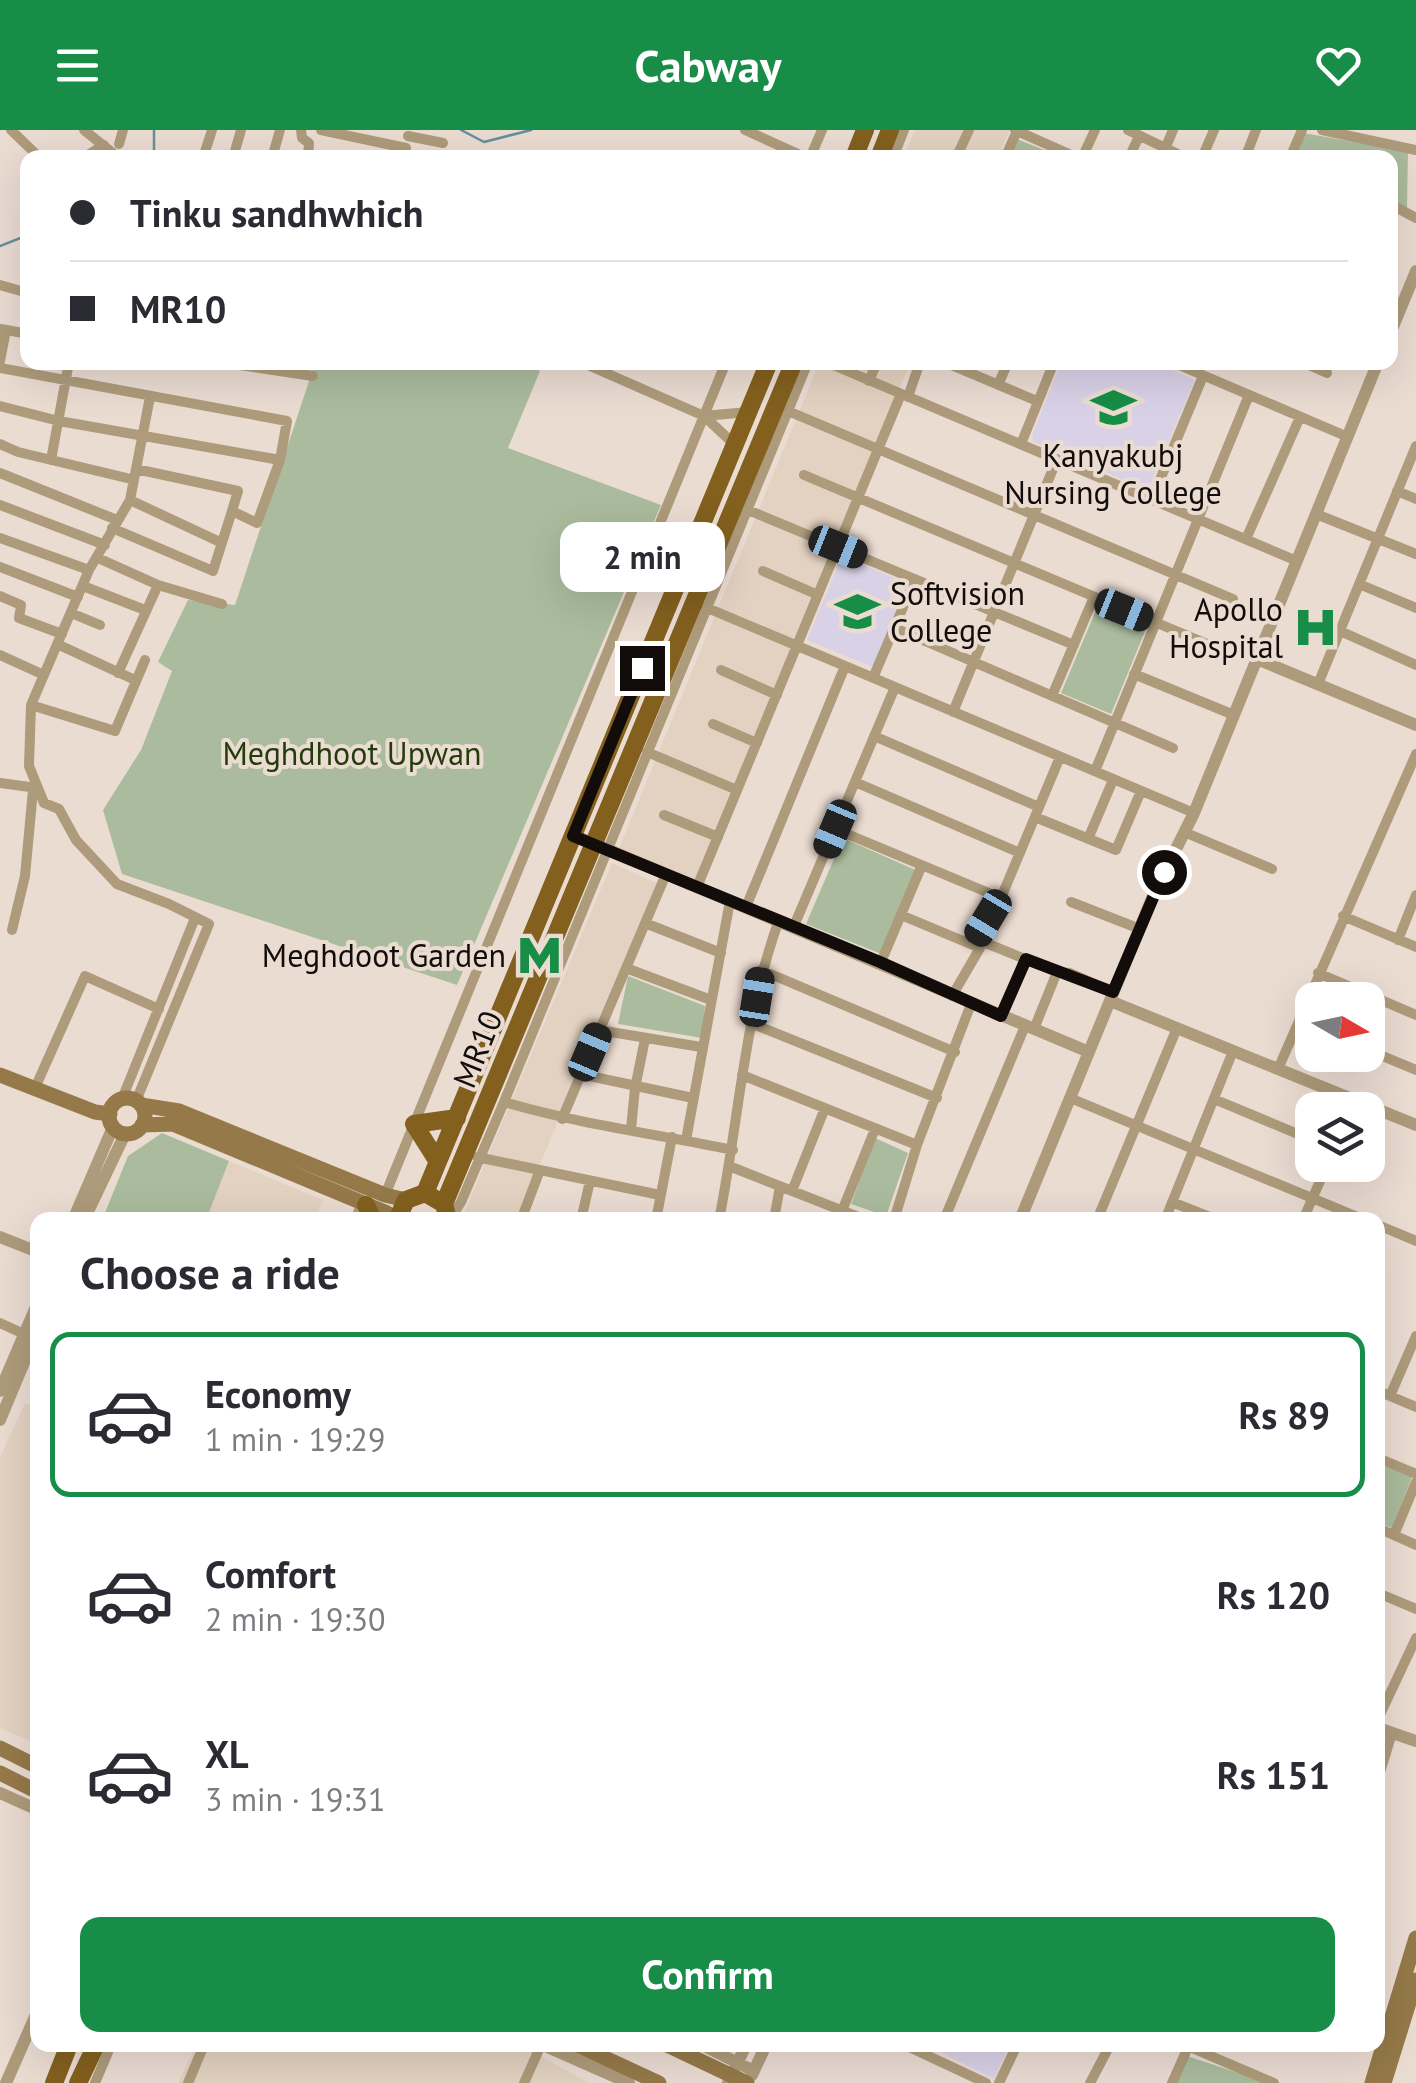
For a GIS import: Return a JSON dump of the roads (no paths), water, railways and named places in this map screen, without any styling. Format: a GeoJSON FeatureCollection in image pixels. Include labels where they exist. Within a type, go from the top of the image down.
{"type":"FeatureCollection","features":[{"type":"Feature","properties":{"kind":"main road","name":"MR10"},"geometry":{"type":"LineString","coordinates":[[425,1193],[766,370]]}},
{"type":"Feature","properties":{"kind":"main road","name":"MR10"},"geometry":{"type":"LineString","coordinates":[[448,1212],[701,605],[791,370]]}},
{"type":"Feature","properties":{"kind":"main road"},"geometry":{"type":"LineString","coordinates":[[0,1075],[135,1132],[145,1115],[133,1102]]}},
{"type":"Feature","properties":{"kind":"main road"},"geometry":{"type":"LineString","coordinates":[[116,1125],[114,1104],[133,1102],[179,1110],[385,1195],[406,1200],[425,1193],[444,1212]]}},
{"type":"Feature","properties":{"kind":"main road"},"geometry":{"type":"LineString","coordinates":[[438,1162],[414,1124],[456,1118]]}},
{"type":"Feature","properties":{"kind":"main road"},"geometry":{"type":"LineString","coordinates":[[142,1125],[172,1124],[364,1212]]}},
{"type":"Feature","properties":{"kind":"main road"},"geometry":{"type":"LineString","coordinates":[[401,1212],[406,1200]]}},
{"type":"Feature","properties":{"kind":"main road"},"geometry":{"type":"LineString","coordinates":[[0,1748],[30,1763]]}},
{"type":"Feature","properties":{"kind":"main road"},"geometry":{"type":"LineString","coordinates":[[0,1774],[30,1788]]}},
{"type":"Feature","properties":{"kind":"main road"},"geometry":{"type":"LineString","coordinates":[[1384,2083],[1416,1938]]}},
{"type":"Feature","properties":{"kind":"main road"},"geometry":{"type":"LineString","coordinates":[[1372,2083],[1416,1980]]}},
{"type":"Feature","properties":{"kind":"main road"},"geometry":{"type":"LineString","coordinates":[[54,2083],[66,2052]]}},
{"type":"Feature","properties":{"kind":"main road"},"geometry":{"type":"LineString","coordinates":[[78,2083],[93,2052]]}},
{"type":"Feature","properties":{"kind":"main road"},"geometry":{"type":"LineString","coordinates":[[593,2052],[659,2083]]}},
{"type":"Feature","properties":{"kind":"main road"},"geometry":{"type":"LineString","coordinates":[[682,2052],[750,2079]]}},
{"type":"Feature","properties":{"kind":"street"},"geometry":{"type":"LineString","coordinates":[[12,130],[32,150]]}},
{"type":"Feature","properties":{"kind":"street"},"geometry":{"type":"LineString","coordinates":[[84,130],[109,150]]}},
{"type":"Feature","properties":{"kind":"street"},"geometry":{"type":"LineString","coordinates":[[119,144],[123,130]]}},
{"type":"Feature","properties":{"kind":"street"},"geometry":{"type":"LineString","coordinates":[[321,130],[407,143],[443,143]]}},
{"type":"Feature","properties":{"kind":"street"},"geometry":{"type":"LineString","coordinates":[[745,130],[791,150]]}},
{"type":"Feature","properties":{"kind":"street"},"geometry":{"type":"LineString","coordinates":[[1165,148],[1173,130]]}},
{"type":"Feature","properties":{"kind":"street"},"geometry":{"type":"LineString","coordinates":[[1322,130],[1416,150]]}},
{"type":"Feature","properties":{"kind":"street"},"geometry":{"type":"LineString","coordinates":[[1016,131],[1061,150]]}},
{"type":"Feature","properties":{"kind":"street"},"geometry":{"type":"LineString","coordinates":[[1133,133],[1169,150]]}},
{"type":"Feature","properties":{"kind":"street"},"geometry":{"type":"LineString","coordinates":[[97,150],[104,146]]}},
{"type":"Feature","properties":{"kind":"street"},"geometry":{"type":"LineString","coordinates":[[1398,315],[1416,272]]}},
{"type":"Feature","properties":{"kind":"street"},"geometry":{"type":"LineString","coordinates":[[0,364],[3,330]]}},
{"type":"Feature","properties":{"kind":"street"},"geometry":{"type":"LineString","coordinates":[[26,370],[287,421],[280,460],[257,523],[232,511]]}},
{"type":"Feature","properties":{"kind":"street"},"geometry":{"type":"LineString","coordinates":[[51,460],[68,370]]}},
{"type":"Feature","properties":{"kind":"street"},"geometry":{"type":"LineString","coordinates":[[273,370],[313,376]]}},
{"type":"Feature","properties":{"kind":"street"},"geometry":{"type":"LineString","coordinates":[[599,370],[704,416],[734,445]]}},
{"type":"Feature","properties":{"kind":"street"},"geometry":{"type":"LineString","coordinates":[[385,1195],[723,370]]}},
{"type":"Feature","properties":{"kind":"street"},"geometry":{"type":"LineString","coordinates":[[660,1196],[473,1156],[504,1102],[601,847],[648,752],[701,605],[748,510],[805,370]]}},
{"type":"Feature","properties":{"kind":"street"},"geometry":{"type":"LineString","coordinates":[[845,370],[1297,561]]}},
{"type":"Feature","properties":{"kind":"street"},"geometry":{"type":"LineString","coordinates":[[869,380],[873,370]]}},
{"type":"Feature","properties":{"kind":"street"},"geometry":{"type":"LineString","coordinates":[[698,887],[878,449],[916,370]]}},
{"type":"Feature","properties":{"kind":"street"},"geometry":{"type":"LineString","coordinates":[[963,370],[1037,401]]}},
{"type":"Feature","properties":{"kind":"street"},"geometry":{"type":"LineString","coordinates":[[998,385],[1005,370]]}},
{"type":"Feature","properties":{"kind":"street"},"geometry":{"type":"LineString","coordinates":[[1021,444],[1051,370]]}},
{"type":"Feature","properties":{"kind":"street"},"geometry":{"type":"LineString","coordinates":[[1190,370],[1348,436]]}},
{"type":"Feature","properties":{"kind":"street"},"geometry":{"type":"LineString","coordinates":[[1152,500],[1203,370]]}},
{"type":"Feature","properties":{"kind":"street"},"geometry":{"type":"LineString","coordinates":[[1320,370],[1327,373]]}},
{"type":"Feature","properties":{"kind":"street"},"geometry":{"type":"LineString","coordinates":[[1023,1212],[1154,891],[1194,813],[1375,370]]}},
{"type":"Feature","properties":{"kind":"street"},"geometry":{"type":"LineString","coordinates":[[1094,771],[1250,395]]}},
{"type":"Feature","properties":{"kind":"street"},"geometry":{"type":"LineString","coordinates":[[133,1102],[209,924],[117,884],[76,840],[58,809],[44,803],[35,789],[29,766],[31,705],[89,570],[130,500],[150,396]]}},
{"type":"Feature","properties":{"kind":"street"},"geometry":{"type":"LineString","coordinates":[[0,406],[59,421],[280,460]]}},
{"type":"Feature","properties":{"kind":"street"},"geometry":{"type":"LineString","coordinates":[[704,416],[748,412]]}},
{"type":"Feature","properties":{"kind":"street"},"geometry":{"type":"LineString","coordinates":[[788,412],[1233,599]]}},
{"type":"Feature","properties":{"kind":"street"},"geometry":{"type":"LineString","coordinates":[[1246,539],[1300,416]]}},
{"type":"Feature","properties":{"kind":"street"},"geometry":{"type":"LineString","coordinates":[[0,444],[51,460],[238,491],[213,570],[0,473]]}},
{"type":"Feature","properties":{"kind":"street"},"geometry":{"type":"LineString","coordinates":[[1318,684],[1416,446]]}},
{"type":"Feature","properties":{"kind":"street"},"geometry":{"type":"LineString","coordinates":[[954,712],[1057,460]]}},
{"type":"Feature","properties":{"kind":"street"},"geometry":{"type":"LineString","coordinates":[[804,475],[1212,646]]}},
{"type":"Feature","properties":{"kind":"street"},"geometry":{"type":"LineString","coordinates":[[1397,491],[1416,499]]}},
{"type":"Feature","properties":{"kind":"street"},"geometry":{"type":"LineString","coordinates":[[130,500],[222,543]]}},
{"type":"Feature","properties":{"kind":"street"},"geometry":{"type":"LineString","coordinates":[[0,504],[104,545]]}},
{"type":"Feature","properties":{"kind":"street"},"geometry":{"type":"LineString","coordinates":[[748,510],[1074,645]]}},
{"type":"Feature","properties":{"kind":"street"},"geometry":{"type":"LineString","coordinates":[[1316,514],[1416,554]]}},
{"type":"Feature","properties":{"kind":"street"},"geometry":{"type":"LineString","coordinates":[[0,538],[89,570]]}},
{"type":"Feature","properties":{"kind":"street"},"geometry":{"type":"LineString","coordinates":[[98,558],[158,584],[222,604]]}},
{"type":"Feature","properties":{"kind":"street"},"geometry":{"type":"LineString","coordinates":[[0,568],[78,597]]}},
{"type":"Feature","properties":{"kind":"street"},"geometry":{"type":"LineString","coordinates":[[763,571],[818,595]]}},
{"type":"Feature","properties":{"kind":"street"},"geometry":{"type":"LineString","coordinates":[[873,678],[916,580]]}},
{"type":"Feature","properties":{"kind":"street"},"geometry":{"type":"LineString","coordinates":[[118,673],[158,584]]}},
{"type":"Feature","properties":{"kind":"street"},"geometry":{"type":"LineString","coordinates":[[1359,584],[1416,608]]}},
{"type":"Feature","properties":{"kind":"street"},"geometry":{"type":"LineString","coordinates":[[83,586],[145,610]]}},
{"type":"Feature","properties":{"kind":"street"},"geometry":{"type":"LineString","coordinates":[[0,596],[21,605],[20,618],[134,680]]}},
{"type":"Feature","properties":{"kind":"street"},"geometry":{"type":"LineString","coordinates":[[1052,696],[1094,597]]}},
{"type":"Feature","properties":{"kind":"street"},"geometry":{"type":"LineString","coordinates":[[701,605],[1194,813]]}},
{"type":"Feature","properties":{"kind":"street"},"geometry":{"type":"LineString","coordinates":[[71,613],[100,626]]}},
{"type":"Feature","properties":{"kind":"street"},"geometry":{"type":"LineString","coordinates":[[895,628],[1174,748]]}},
{"type":"Feature","properties":{"kind":"street"},"geometry":{"type":"LineString","coordinates":[[1340,631],[1416,665]]}},
{"type":"Feature","properties":{"kind":"street"},"geometry":{"type":"LineString","coordinates":[[0,655],[44,675]]}},
{"type":"Feature","properties":{"kind":"street"},"geometry":{"type":"LineString","coordinates":[[1257,659],[1416,725]]}},
{"type":"Feature","properties":{"kind":"street"},"geometry":{"type":"LineString","coordinates":[[31,705],[115,731],[145,660]]}},
{"type":"Feature","properties":{"kind":"street"},"geometry":{"type":"LineString","coordinates":[[746,907],[845,666]]}},
{"type":"Feature","properties":{"kind":"street"},"geometry":{"type":"LineString","coordinates":[[721,670],[777,694]]}},
{"type":"Feature","properties":{"kind":"street"},"geometry":{"type":"LineString","coordinates":[[1134,674],[1234,715]]}},
{"type":"Feature","properties":{"kind":"street"},"geometry":{"type":"LineString","coordinates":[[794,926],[894,687]]}},
{"type":"Feature","properties":{"kind":"street"},"geometry":{"type":"LineString","coordinates":[[713,724],[757,743]]}},
{"type":"Feature","properties":{"kind":"street"},"geometry":{"type":"LineString","coordinates":[[874,736],[1116,850],[1141,791]]}},
{"type":"Feature","properties":{"kind":"street"},"geometry":{"type":"LineString","coordinates":[[648,752],[738,790]]}},
{"type":"Feature","properties":{"kind":"street"},"geometry":{"type":"LineString","coordinates":[[1314,982],[1416,754]]}},
{"type":"Feature","properties":{"kind":"street"},"geometry":{"type":"LineString","coordinates":[[952,996],[1001,898],[1060,756]]}},
{"type":"Feature","properties":{"kind":"street"},"geometry":{"type":"LineString","coordinates":[[1088,838],[1113,780]]}},
{"type":"Feature","properties":{"kind":"street"},"geometry":{"type":"LineString","coordinates":[[854,782],[1020,853]]}},
{"type":"Feature","properties":{"kind":"street"},"geometry":{"type":"LineString","coordinates":[[0,784],[35,789]]}},
{"type":"Feature","properties":{"kind":"street"},"geometry":{"type":"LineString","coordinates":[[12,930],[25,876],[35,789]]}},
{"type":"Feature","properties":{"kind":"street"},"geometry":{"type":"LineString","coordinates":[[664,815],[718,837]]}},
{"type":"Feature","properties":{"kind":"street"},"geometry":{"type":"LineString","coordinates":[[835,829],[1001,898]]}},
{"type":"Feature","properties":{"kind":"street"},"geometry":{"type":"LineString","coordinates":[[1184,832],[1272,869]]}},
{"type":"Feature","properties":{"kind":"street"},"geometry":{"type":"LineString","coordinates":[[573,836],[1088,1052]]}},
{"type":"Feature","properties":{"kind":"street"},"geometry":{"type":"LineString","coordinates":[[880,962],[922,865]]}},
{"type":"Feature","properties":{"kind":"street"},"geometry":{"type":"LineString","coordinates":[[562,1120],[666,874]]}},
{"type":"Feature","properties":{"kind":"street"},"geometry":{"type":"LineString","coordinates":[[1398,940],[1416,896]]}},
{"type":"Feature","properties":{"kind":"street"},"geometry":{"type":"LineString","coordinates":[[686,1140],[730,901]]}},
{"type":"Feature","properties":{"kind":"street"},"geometry":{"type":"LineString","coordinates":[[1071,902],[1140,929]]}},
{"type":"Feature","properties":{"kind":"street"},"geometry":{"type":"LineString","coordinates":[[901,915],[1070,973],[1176,1028],[1325,1092]]}},
{"type":"Feature","properties":{"kind":"street"},"geometry":{"type":"LineString","coordinates":[[1343,916],[1416,947]]}},
{"type":"Feature","properties":{"kind":"street"},"geometry":{"type":"LineString","coordinates":[[133,1102],[159,1009],[195,918]]}},
{"type":"Feature","properties":{"kind":"street"},"geometry":{"type":"LineString","coordinates":[[720,1212],[761,970],[780,920]]}},
{"type":"Feature","properties":{"kind":"street"},"geometry":{"type":"LineString","coordinates":[[645,923],[721,953]]}},
{"type":"Feature","properties":{"kind":"street"},"geometry":{"type":"LineString","coordinates":[[1001,1016],[1026,959]]}},
{"type":"Feature","properties":{"kind":"street"},"geometry":{"type":"LineString","coordinates":[[626,968],[711,1000]]}},
{"type":"Feature","properties":{"kind":"street"},"geometry":{"type":"LineString","coordinates":[[761,970],[955,1052]]}},
{"type":"Feature","properties":{"kind":"street"},"geometry":{"type":"LineString","coordinates":[[948,1212],[1058,972]]}},
{"type":"Feature","properties":{"kind":"street"},"geometry":{"type":"LineString","coordinates":[[1318,973],[1416,1015]]}},
{"type":"Feature","properties":{"kind":"street"},"geometry":{"type":"LineString","coordinates":[[34,1088],[85,976],[159,1009]]}},
{"type":"Feature","properties":{"kind":"street"},"geometry":{"type":"LineString","coordinates":[[896,1212],[917,1145],[972,1004]]}},
{"type":"Feature","properties":{"kind":"street"},"geometry":{"type":"LineString","coordinates":[[753,1024],[937,1098]]}},
{"type":"Feature","properties":{"kind":"street"},"geometry":{"type":"LineString","coordinates":[[1100,1212],[1176,1028]]}},
{"type":"Feature","properties":{"kind":"street"},"geometry":{"type":"LineString","coordinates":[[1278,1069],[1295,1029]]}},
{"type":"Feature","properties":{"kind":"street"},"geometry":{"type":"LineString","coordinates":[[599,1030],[701,1047]]}},
{"type":"Feature","properties":{"kind":"street"},"geometry":{"type":"LineString","coordinates":[[631,1129],[634,1088],[645,1039]]}},
{"type":"Feature","properties":{"kind":"street"},"geometry":{"type":"LineString","coordinates":[[1168,1212],[1233,1051]]}},
{"type":"Feature","properties":{"kind":"street"},"geometry":{"type":"LineString","coordinates":[[1385,1057],[1416,1070]]}},
{"type":"Feature","properties":{"kind":"street"},"geometry":{"type":"LineString","coordinates":[[580,1074],[692,1098]]}},
{"type":"Feature","properties":{"kind":"street"},"geometry":{"type":"LineString","coordinates":[[742,1074],[917,1145]]}},
{"type":"Feature","properties":{"kind":"street"},"geometry":{"type":"LineString","coordinates":[[1070,1098],[1346,1212]]}},
{"type":"Feature","properties":{"kind":"street"},"geometry":{"type":"LineString","coordinates":[[1214,1099],[1295,1133]]}},
{"type":"Feature","properties":{"kind":"street"},"geometry":{"type":"LineString","coordinates":[[504,1102],[562,1120],[631,1129],[733,1150]]}},
{"type":"Feature","properties":{"kind":"street"},"geometry":{"type":"LineString","coordinates":[[777,1212],[825,1108]]}},
{"type":"Feature","properties":{"kind":"street"},"geometry":{"type":"LineString","coordinates":[[1385,1116],[1416,1126]]}},
{"type":"Feature","properties":{"kind":"street"},"geometry":{"type":"LineString","coordinates":[[77,1212],[116,1125]]}},
{"type":"Feature","properties":{"kind":"street"},"geometry":{"type":"LineString","coordinates":[[87,1212],[116,1125]]}},
{"type":"Feature","properties":{"kind":"street"},"geometry":{"type":"LineString","coordinates":[[842,1210],[875,1128]]}},
{"type":"Feature","properties":{"kind":"street"},"geometry":{"type":"LineString","coordinates":[[657,1212],[672,1137]]}},
{"type":"Feature","properties":{"kind":"street"},"geometry":{"type":"LineString","coordinates":[[730,1166],[847,1212]]}},
{"type":"Feature","properties":{"kind":"street"},"geometry":{"type":"LineString","coordinates":[[524,1212],[540,1170]]}},
{"type":"Feature","properties":{"kind":"street"},"geometry":{"type":"LineString","coordinates":[[583,1212],[590,1181]]}},
{"type":"Feature","properties":{"kind":"street"},"geometry":{"type":"LineString","coordinates":[[1306,1212],[1319,1182]]}},
{"type":"Feature","properties":{"kind":"street"},"geometry":{"type":"LineString","coordinates":[[1172,1202],[1197,1212]]}},
{"type":"Feature","properties":{"kind":"street"},"geometry":{"type":"LineString","coordinates":[[1385,1228],[1416,1241]]}},
{"type":"Feature","properties":{"kind":"street"},"geometry":{"type":"LineString","coordinates":[[0,1229],[30,1241]]}},
{"type":"Feature","properties":{"kind":"street"},"geometry":{"type":"LineString","coordinates":[[0,1237],[30,1249]]}},
{"type":"Feature","properties":{"kind":"street"},"geometry":{"type":"LineString","coordinates":[[0,1323],[30,1331]]}},
{"type":"Feature","properties":{"kind":"street"},"geometry":{"type":"LineString","coordinates":[[0,1391],[30,1333]]}},
{"type":"Feature","properties":{"kind":"street"},"geometry":{"type":"LineString","coordinates":[[0,1420],[30,1334]]}},
{"type":"Feature","properties":{"kind":"street"},"geometry":{"type":"LineString","coordinates":[[1390,1396],[1414,1349],[1416,1336]]}},
{"type":"Feature","properties":{"kind":"street"},"geometry":{"type":"LineString","coordinates":[[1385,1394],[1416,1407]]}},
{"type":"Feature","properties":{"kind":"street"},"geometry":{"type":"LineString","coordinates":[[1385,1461],[1416,1474]]}},
{"type":"Feature","properties":{"kind":"street"},"geometry":{"type":"LineString","coordinates":[[1394,1536],[1416,1482]]}},
{"type":"Feature","properties":{"kind":"street"},"geometry":{"type":"LineString","coordinates":[[1385,1532],[1416,1545]]}},
{"type":"Feature","properties":{"kind":"street"},"geometry":{"type":"LineString","coordinates":[[1385,1596],[1416,1609]]}},
{"type":"Feature","properties":{"kind":"street"},"geometry":{"type":"LineString","coordinates":[[1385,1705],[1416,1638]]}},
{"type":"Feature","properties":{"kind":"street"},"geometry":{"type":"LineString","coordinates":[[1385,1730],[1416,1741]]}},
{"type":"Feature","properties":{"kind":"street"},"geometry":{"type":"LineString","coordinates":[[0,1793],[30,1806]]}},
{"type":"Feature","properties":{"kind":"street"},"geometry":{"type":"LineString","coordinates":[[6,2083],[30,2028]]}},
{"type":"Feature","properties":{"kind":"street"},"geometry":{"type":"LineString","coordinates":[[94,2083],[108,2052]]}},
{"type":"Feature","properties":{"kind":"street"},"geometry":{"type":"LineString","coordinates":[[188,2083],[201,2052]]}},
{"type":"Feature","properties":{"kind":"street"},"geometry":{"type":"LineString","coordinates":[[524,2083],[539,2052]]}},
{"type":"Feature","properties":{"kind":"street"},"geometry":{"type":"LineString","coordinates":[[558,2052],[630,2083]]}},
{"type":"Feature","properties":{"kind":"street"},"geometry":{"type":"LineString","coordinates":[[710,2052],[732,2073]]}},
{"type":"Feature","properties":{"kind":"street"},"geometry":{"type":"LineString","coordinates":[[750,2079],[763,2052]]}},
{"type":"Feature","properties":{"kind":"street"},"geometry":{"type":"LineString","coordinates":[[928,2052],[986,2083]]}},
{"type":"Feature","properties":{"kind":"street"},"geometry":{"type":"LineString","coordinates":[[1000,2083],[1015,2052]]}},
{"type":"Feature","properties":{"kind":"street"},"geometry":{"type":"LineString","coordinates":[[1090,2083],[1106,2052]]}},
{"type":"Feature","properties":{"kind":"street"},"geometry":{"type":"LineString","coordinates":[[1172,2083],[1184,2052]]}},
{"type":"Feature","properties":{"kind":"street"},"geometry":{"type":"LineString","coordinates":[[1203,2052],[1274,2083]]}},
{"type":"Feature","properties":{"kind":"waterway"},"geometry":{"type":"LineString","coordinates":[[154,130],[154,150]]}},
{"type":"Feature","properties":{"kind":"waterway"},"geometry":{"type":"LineString","coordinates":[[461,130],[484,142],[531,130]]}},
{"type":"Feature","properties":{"kind":"waterway"},"geometry":{"type":"LineString","coordinates":[[0,246],[20,238]]}},
{"type":"Feature","properties":{"kind":"place","name":"Kanyakubj Nursing College"},"geometry":{"type":"Point","coordinates":[1113,407]}},
{"type":"Feature","properties":{"kind":"place","name":"Softvision College"},"geometry":{"type":"Point","coordinates":[857,611]}},
{"type":"Feature","properties":{"kind":"place","name":"Apollo Hospital"},"geometry":{"type":"Point","coordinates":[1316,627]}},
{"type":"Feature","properties":{"kind":"place","name":"Meghdoot Garden"},"geometry":{"type":"Point","coordinates":[539,955]}},
{"type":"Feature","properties":{"kind":"park label","name":"Meghdhoot Upwan"},"geometry":{"type":"Point","coordinates":[352,753]}}]}
